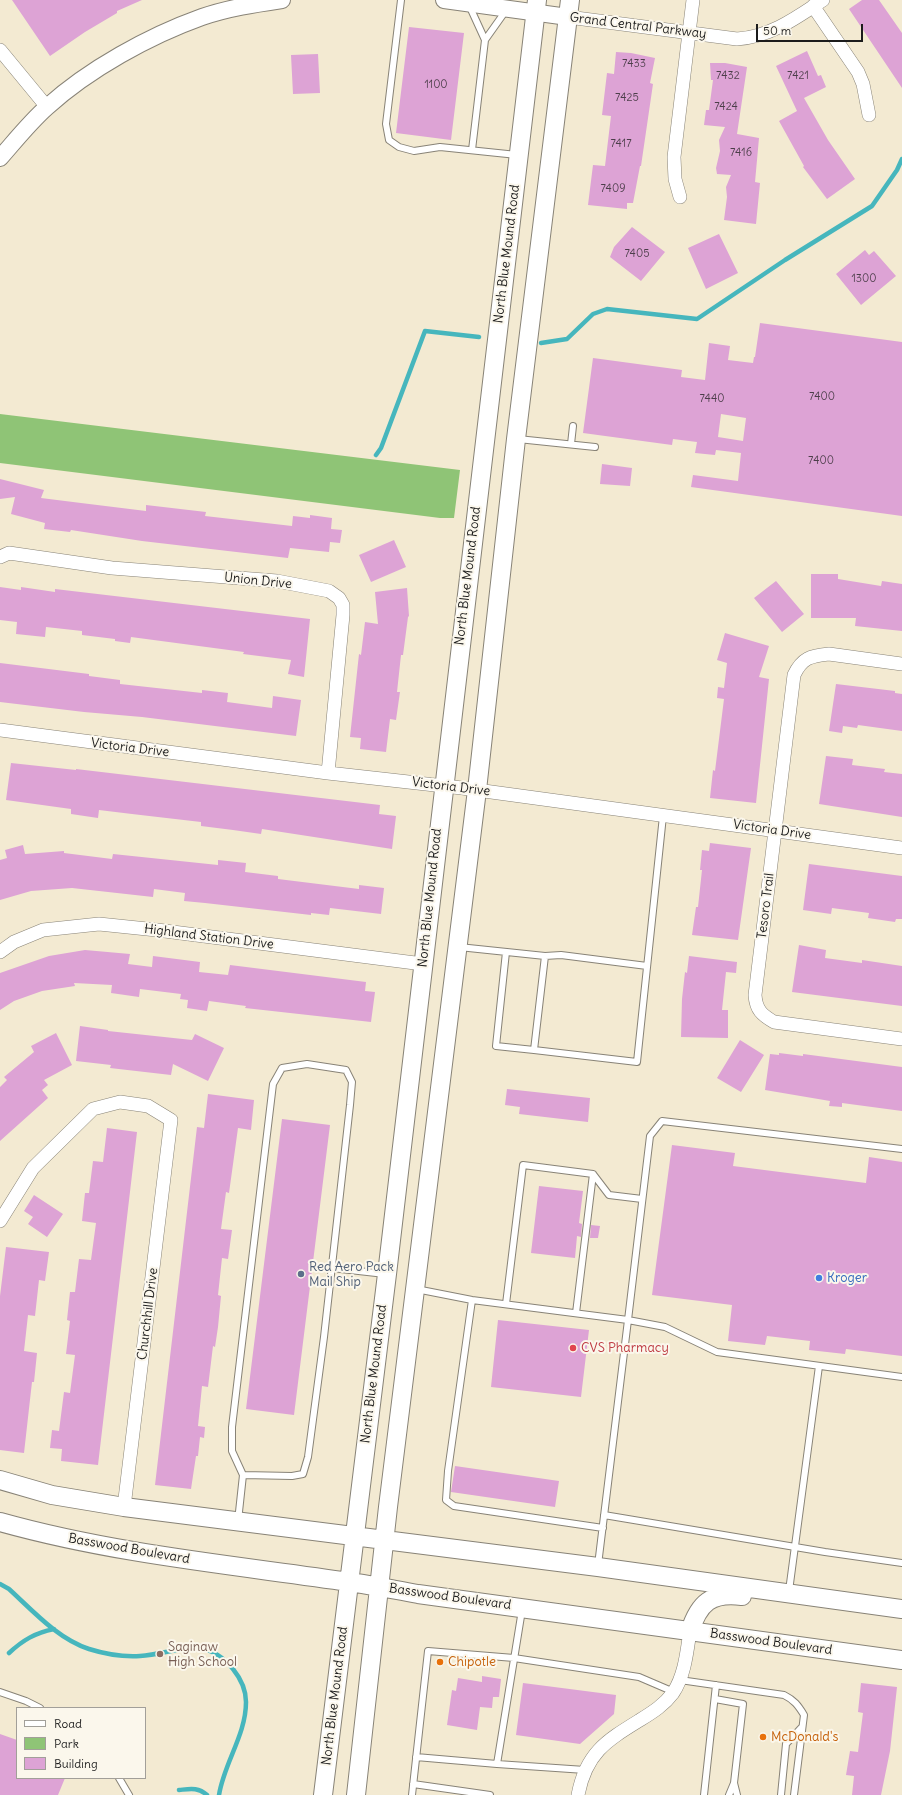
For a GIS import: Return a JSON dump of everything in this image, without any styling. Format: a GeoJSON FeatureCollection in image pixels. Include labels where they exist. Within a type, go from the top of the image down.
{"type":"FeatureCollection","features":[{"type":"Feature","properties":{"kind":"main road","name":"North Blue Mound Road"},"geometry":{"type":"LineString","coordinates":[[322,1795],[350,1582],[387,1274],[443,786],[536,6]]}},
{"type":"Feature","properties":{"kind":"main road"},"geometry":{"type":"LineString","coordinates":[[356,1795],[384,1540],[477,790],[516,439],[569,8]]}},
{"type":"Feature","properties":{"kind":"main road"},"geometry":{"type":"LineString","coordinates":[[0,1480],[52,1495],[124,1507],[598,1567],[902,1609]]}},
{"type":"Feature","properties":{"kind":"main road","name":"Basswood Boulevard"},"geometry":{"type":"LineString","coordinates":[[0,1522],[48,1534],[125,1550],[522,1608],[902,1660]]}},
{"type":"Feature","properties":{"kind":"main road"},"geometry":{"type":"LineString","coordinates":[[690,1631],[698,1610],[710,1599],[719,1596],[732,1595],[750,1597],[769,1590]]}},
{"type":"Feature","properties":{"kind":"street"},"geometry":{"type":"LineString","coordinates":[[0,158],[47,107],[96,71],[142,44],[202,17],[237,4],[282,0]]}},
{"type":"Feature","properties":{"kind":"street","name":"Grand Central Parkway"},"geometry":{"type":"LineString","coordinates":[[444,0],[508,9],[536,6],[569,8],[689,32],[737,39],[759,36],[771,32],[818,3]]}},
{"type":"Feature","properties":{"kind":"street"},"geometry":{"type":"LineString","coordinates":[[680,196],[675,179],[674,157],[693,0]]}},
{"type":"Feature","properties":{"kind":"street"},"geometry":{"type":"LineString","coordinates":[[818,3],[858,72],[866,96],[869,115]]}},
{"type":"Feature","properties":{"kind":"street"},"geometry":{"type":"LineString","coordinates":[[0,50],[47,107]]}},
{"type":"Feature","properties":{"kind":"street","name":"Union Drive"},"geometry":{"type":"LineString","coordinates":[[0,557],[8,553],[112,568],[277,582],[329,591],[339,598],[343,605],[343,615],[328,773]]}},
{"type":"Feature","properties":{"kind":"street","name":"Tesoro Trail"},"geometry":{"type":"LineString","coordinates":[[902,664],[829,654],[817,655],[807,658],[799,665],[794,675],[755,995],[756,1005],[760,1012],[774,1022],[902,1039]]}},
{"type":"Feature","properties":{"kind":"street","name":"Victoria Drive"},"geometry":{"type":"LineString","coordinates":[[0,730],[328,773],[477,790],[902,848]]}},
{"type":"Feature","properties":{"kind":"street","name":"Highland Station Drive"},"geometry":{"type":"LineString","coordinates":[[0,952],[14,942],[43,930],[99,924],[423,964]]}},
{"type":"Feature","properties":{"kind":"street","name":"Churchhill Drive"},"geometry":{"type":"LineString","coordinates":[[0,1221],[33,1168],[93,1109],[120,1102],[148,1106],[171,1120],[124,1507]]}},
{"type":"Feature","properties":{"kind":"street"},"geometry":{"type":"LineString","coordinates":[[578,1795],[585,1770],[595,1754],[609,1740],[656,1710],[674,1692],[680,1680],[690,1631]]}},
{"type":"Feature","properties":{"kind":"lane"},"geometry":{"type":"LineString","coordinates":[[401,0],[386,124],[389,140],[399,146],[414,151],[440,147],[518,156]]}},
{"type":"Feature","properties":{"kind":"lane"},"geometry":{"type":"LineString","coordinates":[[468,3],[485,40]]}},
{"type":"Feature","properties":{"kind":"lane"},"geometry":{"type":"LineString","coordinates":[[472,150],[485,40],[508,9]]}},
{"type":"Feature","properties":{"kind":"lane"},"geometry":{"type":"LineString","coordinates":[[571,444],[573,426]]}},
{"type":"Feature","properties":{"kind":"lane"},"geometry":{"type":"LineString","coordinates":[[516,439],[594,447]]}},
{"type":"Feature","properties":{"kind":"lane"},"geometry":{"type":"LineString","coordinates":[[506,952],[496,1046],[637,1062],[663,816]]}},
{"type":"Feature","properties":{"kind":"lane"},"geometry":{"type":"LineString","coordinates":[[458,946],[545,956],[561,955],[647,966]]}},
{"type":"Feature","properties":{"kind":"lane"},"geometry":{"type":"LineString","coordinates":[[534,1050],[545,956]]}},
{"type":"Feature","properties":{"kind":"lane"},"geometry":{"type":"LineString","coordinates":[[238,1522],[243,1475],[232,1450],[232,1427],[273,1084],[282,1068],[306,1064],[346,1070],[352,1082],[332,1268],[308,1457],[303,1474],[292,1476],[243,1475]]}},
{"type":"Feature","properties":{"kind":"lane"},"geometry":{"type":"LineString","coordinates":[[598,1567],[650,1136],[662,1121],[902,1149]]}},
{"type":"Feature","properties":{"kind":"lane"},"geometry":{"type":"LineString","coordinates":[[506,1304],[523,1165],[594,1174],[609,1195],[642,1199]]}},
{"type":"Feature","properties":{"kind":"lane"},"geometry":{"type":"LineString","coordinates":[[576,1313],[594,1174]]}},
{"type":"Feature","properties":{"kind":"lane"},"geometry":{"type":"LineString","coordinates":[[332,1268],[387,1274]]}},
{"type":"Feature","properties":{"kind":"lane"},"geometry":{"type":"LineString","coordinates":[[415,1289],[472,1300],[628,1320],[665,1327],[717,1352],[902,1377]]}},
{"type":"Feature","properties":{"kind":"lane"},"geometry":{"type":"LineString","coordinates":[[472,1300],[448,1471],[446,1500],[454,1506],[602,1528]]}},
{"type":"Feature","properties":{"kind":"lane"},"geometry":{"type":"LineString","coordinates":[[789,1593],[819,1366]]}},
{"type":"Feature","properties":{"kind":"lane"},"geometry":{"type":"LineString","coordinates":[[604,1515],[796,1548],[902,1563]]}},
{"type":"Feature","properties":{"kind":"lane"},"geometry":{"type":"LineString","coordinates":[[497,1764],[522,1608]]}},
{"type":"Feature","properties":{"kind":"lane"},"geometry":{"type":"LineString","coordinates":[[412,1795],[428,1651],[514,1658],[640,1676],[674,1692]]}},
{"type":"Feature","properties":{"kind":"lane"},"geometry":{"type":"LineString","coordinates":[[680,1680],[784,1695],[793,1699],[798,1704],[804,1715],[794,1795]]}},
{"type":"Feature","properties":{"kind":"lane"},"geometry":{"type":"LineString","coordinates":[[704,1795],[716,1686]]}},
{"type":"Feature","properties":{"kind":"lane"},"geometry":{"type":"LineString","coordinates":[[0,1692],[38,1707]]}},
{"type":"Feature","properties":{"kind":"lane"},"geometry":{"type":"LineString","coordinates":[[715,1699],[743,1704],[734,1783],[729,1795]]}},
{"type":"Feature","properties":{"kind":"lane"},"geometry":{"type":"LineString","coordinates":[[780,1795],[786,1744],[802,1727]]}},
{"type":"Feature","properties":{"kind":"lane"},"geometry":{"type":"LineString","coordinates":[[416,1757],[585,1770]]}},
{"type":"Feature","properties":{"kind":"lane"},"geometry":{"type":"LineString","coordinates":[[120,1779],[129,1795]]}},
{"type":"Feature","properties":{"kind":"lane"},"geometry":{"type":"LineString","coordinates":[[734,1783],[737,1795]]}},
{"type":"Feature","properties":{"kind":"lane"},"geometry":{"type":"LineString","coordinates":[[413,1784],[490,1795]]}},
{"type":"Feature","properties":{"kind":"green space"},"geometry":{"type":"Polygon","coordinates":[[[0,414],[460,470],[454,518],[440,518],[0,463],[0,414]]]}},
{"type":"Feature","properties":{"kind":"building"},"geometry":{"type":"Polygon","coordinates":[[[12,0],[142,0],[117,11],[117,13],[85,32],[50,56],[12,0]]]}},
{"type":"Feature","properties":{"kind":"building"},"geometry":{"type":"Polygon","coordinates":[[[862,0],[879,0],[902,33],[902,88],[849,9],[862,0]]]}},
{"type":"Feature","properties":{"kind":"building"},"geometry":{"type":"Polygon","coordinates":[[[409,27],[464,33],[451,140],[396,133],[409,27]]]}},
{"type":"Feature","properties":{"kind":"building"},"geometry":{"type":"Polygon","coordinates":[[[807,51],[818,76],[821,75],[826,87],[804,98],[828,140],[855,179],[827,199],[803,167],[804,166],[779,121],[797,111],[776,66],[807,51]]]}},
{"type":"Feature","properties":{"kind":"building"},"geometry":{"type":"Polygon","coordinates":[[[616,52],[631,53],[655,58],[650,83],[653,84],[641,166],[633,203],[627,203],[627,209],[588,205],[593,165],[605,166],[611,116],[602,115],[607,73],[614,74],[616,52]]]}},
{"type":"Feature","properties":{"kind":"building"},"geometry":{"type":"Polygon","coordinates":[[[318,54],[320,93],[293,94],[291,55],[318,54]]]}},
{"type":"Feature","properties":{"kind":"building"},"geometry":{"type":"Polygon","coordinates":[[[710,63],[725,63],[747,67],[737,134],[759,138],[755,182],[760,183],[756,224],[724,220],[727,197],[726,187],[731,175],[717,174],[716,168],[720,151],[719,140],[725,127],[704,125],[706,110],[709,110],[713,80],[711,80],[710,63]]]}},
{"type":"Feature","properties":{"kind":"building"},"geometry":{"type":"Polygon","coordinates":[[[632,227],[665,252],[641,281],[610,257],[614,247],[632,227]]]}},
{"type":"Feature","properties":{"kind":"building"},"geometry":{"type":"Polygon","coordinates":[[[719,234],[738,273],[706,289],[688,248],[719,234]]]}},
{"type":"Feature","properties":{"kind":"building"},"geometry":{"type":"Polygon","coordinates":[[[865,250],[869,255],[874,251],[896,276],[861,305],[836,274],[865,250]]]}},
{"type":"Feature","properties":{"kind":"building"},"geometry":{"type":"Polygon","coordinates":[[[760,323],[902,342],[902,516],[691,487],[693,475],[738,481],[741,453],[716,450],[715,455],[695,453],[697,442],[673,439],[672,445],[583,433],[593,358],[682,370],[681,377],[705,380],[709,343],[730,346],[728,360],[753,363],[760,323]],[[721,414],[718,437],[743,441],[746,418],[721,414]]]}},
{"type":"Feature","properties":{"kind":"building"},"geometry":{"type":"Polygon","coordinates":[[[602,464],[632,468],[630,486],[600,484],[602,464]]]}},
{"type":"Feature","properties":{"kind":"building"},"geometry":{"type":"Polygon","coordinates":[[[0,479],[44,490],[41,498],[146,511],[146,505],[206,512],[205,516],[292,526],[293,516],[310,518],[310,515],[332,518],[331,529],[342,530],[340,543],[330,542],[329,552],[290,548],[288,558],[142,541],[71,530],[70,532],[44,529],[45,523],[11,514],[15,497],[0,499],[0,479]]]}},
{"type":"Feature","properties":{"kind":"building"},"geometry":{"type":"Polygon","coordinates":[[[394,540],[406,567],[371,582],[359,555],[394,540]]]}},
{"type":"Feature","properties":{"kind":"building"},"geometry":{"type":"Polygon","coordinates":[[[811,574],[838,574],[838,579],[881,586],[882,581],[902,584],[902,631],[855,626],[856,618],[811,618],[811,574]]]}},
{"type":"Feature","properties":{"kind":"building"},"geometry":{"type":"Polygon","coordinates":[[[776,581],[804,614],[782,632],[754,598],[776,581]]]}},
{"type":"Feature","properties":{"kind":"building"},"geometry":{"type":"Polygon","coordinates":[[[0,587],[21,590],[21,587],[55,592],[55,589],[310,619],[304,677],[288,674],[291,660],[243,654],[244,652],[131,637],[130,643],[115,641],[115,639],[82,635],[82,631],[46,627],[45,637],[16,634],[17,622],[0,620],[0,587]]]}},
{"type":"Feature","properties":{"kind":"building"},"geometry":{"type":"Polygon","coordinates":[[[407,588],[409,616],[403,655],[401,655],[397,692],[400,692],[396,720],[390,719],[386,752],[360,749],[361,738],[350,737],[359,654],[361,655],[365,622],[378,624],[375,592],[407,588]]]}},
{"type":"Feature","properties":{"kind":"building"},"geometry":{"type":"Polygon","coordinates":[[[725,633],[769,646],[759,677],[769,679],[756,803],[710,798],[724,699],[717,698],[718,687],[724,688],[727,663],[717,660],[725,633]]]}},
{"type":"Feature","properties":{"kind":"building"},"geometry":{"type":"Polygon","coordinates":[[[0,663],[89,674],[89,676],[120,680],[120,684],[202,693],[202,690],[228,693],[227,702],[272,708],[273,696],[301,700],[296,736],[142,717],[0,702],[0,663]]]}},
{"type":"Feature","properties":{"kind":"building"},"geometry":{"type":"Polygon","coordinates":[[[836,684],[895,691],[895,693],[902,694],[902,731],[858,725],[857,728],[843,726],[842,733],[829,731],[836,684]]]}},
{"type":"Feature","properties":{"kind":"building"},"geometry":{"type":"Polygon","coordinates":[[[826,756],[853,759],[852,765],[885,769],[884,772],[902,774],[902,817],[819,804],[826,756]]]}},
{"type":"Feature","properties":{"kind":"building"},"geometry":{"type":"Polygon","coordinates":[[[11,763],[76,769],[380,805],[379,814],[396,816],[392,849],[262,829],[261,834],[201,826],[201,822],[99,810],[98,818],[71,814],[71,809],[6,800],[11,763]]]}},
{"type":"Feature","properties":{"kind":"building"},"geometry":{"type":"Polygon","coordinates":[[[710,843],[751,848],[738,940],[692,935],[696,907],[698,907],[702,870],[700,870],[702,850],[709,851],[710,843]]]}},
{"type":"Feature","properties":{"kind":"building"},"geometry":{"type":"Polygon","coordinates":[[[23,845],[25,854],[64,851],[64,853],[112,859],[113,854],[218,865],[218,860],[246,863],[245,872],[278,876],[278,879],[359,889],[359,885],[384,888],[381,914],[330,908],[329,915],[311,913],[311,915],[184,901],[185,893],[154,889],[153,897],[72,888],[31,891],[0,900],[0,860],[7,858],[5,850],[23,845]]]}},
{"type":"Feature","properties":{"kind":"building"},"geometry":{"type":"Polygon","coordinates":[[[809,864],[902,876],[902,919],[896,919],[895,922],[868,918],[869,913],[832,908],[831,914],[803,910],[809,864]]]}},
{"type":"Feature","properties":{"kind":"building"},"geometry":{"type":"Polygon","coordinates":[[[799,945],[826,950],[825,958],[862,963],[862,960],[902,966],[902,1006],[792,992],[799,945]]]}},
{"type":"Feature","properties":{"kind":"building"},"geometry":{"type":"Polygon","coordinates":[[[85,950],[130,954],[128,964],[152,967],[153,956],[200,962],[199,972],[228,975],[230,965],[366,982],[365,991],[375,992],[371,1022],[245,1008],[246,1006],[209,1001],[207,1011],[187,1008],[188,1000],[180,999],[181,994],[140,989],[139,997],[111,993],[112,985],[74,983],[75,986],[42,991],[14,1001],[0,1010],[0,973],[49,956],[85,950]]]}},
{"type":"Feature","properties":{"kind":"building"},"geometry":{"type":"Polygon","coordinates":[[[689,956],[737,962],[736,973],[726,972],[722,1010],[728,1010],[728,1038],[681,1037],[682,999],[685,972],[687,973],[689,956]]]}},
{"type":"Feature","properties":{"kind":"building"},"geometry":{"type":"Polygon","coordinates":[[[80,1026],[108,1031],[192,1040],[195,1034],[224,1048],[208,1081],[173,1064],[171,1075],[110,1068],[111,1065],[76,1061],[80,1026]]]}},
{"type":"Feature","properties":{"kind":"building"},"geometry":{"type":"Polygon","coordinates":[[[56,1033],[72,1065],[44,1080],[48,1085],[42,1090],[48,1098],[0,1141],[0,1087],[7,1080],[4,1077],[34,1052],[31,1046],[56,1033]]]}},
{"type":"Feature","properties":{"kind":"building"},"geometry":{"type":"Polygon","coordinates":[[[740,1040],[764,1055],[741,1092],[717,1078],[740,1040]]]}},
{"type":"Feature","properties":{"kind":"building"},"geometry":{"type":"Polygon","coordinates":[[[779,1053],[803,1056],[803,1054],[902,1067],[902,1111],[842,1103],[842,1107],[829,1106],[830,1101],[765,1090],[770,1054],[779,1055],[779,1053]]]}},
{"type":"Feature","properties":{"kind":"building"},"geometry":{"type":"Polygon","coordinates":[[[507,1089],[590,1098],[588,1122],[519,1114],[520,1107],[505,1105],[507,1089]]]}},
{"type":"Feature","properties":{"kind":"building"},"geometry":{"type":"Polygon","coordinates":[[[208,1094],[254,1100],[251,1130],[238,1128],[229,1193],[226,1192],[221,1229],[232,1230],[228,1259],[222,1258],[218,1295],[221,1296],[218,1327],[215,1347],[213,1346],[208,1387],[202,1386],[198,1426],[205,1427],[204,1438],[200,1437],[198,1456],[196,1456],[191,1489],[155,1485],[197,1127],[204,1128],[208,1094]]]}},
{"type":"Feature","properties":{"kind":"building"},"geometry":{"type":"Polygon","coordinates":[[[282,1119],[330,1125],[294,1415],[246,1409],[282,1119]]]}},
{"type":"Feature","properties":{"kind":"building"},"geometry":{"type":"Polygon","coordinates":[[[107,1128],[137,1132],[98,1465],[61,1461],[62,1449],[50,1448],[52,1430],[59,1431],[64,1392],[70,1393],[75,1355],[66,1354],[70,1321],[67,1320],[70,1292],[75,1292],[79,1259],[91,1260],[96,1223],[82,1221],[85,1193],[89,1193],[93,1161],[103,1162],[107,1128]]]}},
{"type":"Feature","properties":{"kind":"building","name":"Kroger"},"geometry":{"type":"Polygon","coordinates":[[[672,1145],[735,1153],[733,1166],[866,1183],[869,1157],[902,1162],[902,1356],[846,1349],[845,1354],[809,1350],[810,1341],[767,1336],[765,1345],[728,1341],[732,1305],[652,1295],[672,1145]]]}},
{"type":"Feature","properties":{"kind":"building"},"geometry":{"type":"Polygon","coordinates":[[[539,1186],[583,1191],[579,1223],[582,1224],[581,1237],[577,1236],[575,1258],[531,1253],[539,1186]]]}},
{"type":"Feature","properties":{"kind":"building"},"geometry":{"type":"Polygon","coordinates":[[[34,1195],[63,1214],[47,1237],[28,1224],[33,1217],[24,1211],[34,1195]]]}},
{"type":"Feature","properties":{"kind":"building"},"geometry":{"type":"Polygon","coordinates":[[[591,1225],[600,1226],[598,1238],[590,1238],[591,1225]]]}},
{"type":"Feature","properties":{"kind":"building"},"geometry":{"type":"Polygon","coordinates":[[[6,1247],[49,1252],[45,1281],[39,1280],[35,1316],[28,1315],[24,1351],[37,1353],[34,1382],[32,1382],[24,1453],[0,1450],[0,1296],[6,1247]]]}},
{"type":"Feature","properties":{"kind":"building","name":"CVS Pharmacy"},"geometry":{"type":"Polygon","coordinates":[[[498,1320],[589,1330],[581,1397],[491,1387],[498,1320]]]}},
{"type":"Feature","properties":{"kind":"building"},"geometry":{"type":"Polygon","coordinates":[[[455,1466],[559,1481],[555,1507],[451,1492],[455,1466]]]}},
{"type":"Feature","properties":{"kind":"building"},"geometry":{"type":"Polygon","coordinates":[[[482,1676],[501,1679],[499,1697],[493,1697],[492,1708],[480,1707],[477,1730],[447,1725],[452,1690],[456,1691],[458,1678],[482,1682],[482,1676]]]}},
{"type":"Feature","properties":{"kind":"building"},"geometry":{"type":"Polygon","coordinates":[[[523,1683],[616,1695],[614,1714],[580,1744],[516,1735],[523,1683]]]}},
{"type":"Feature","properties":{"kind":"building"},"geometry":{"type":"Polygon","coordinates":[[[861,1683],[897,1687],[890,1751],[881,1795],[852,1795],[854,1776],[846,1775],[850,1751],[858,1752],[863,1713],[858,1712],[861,1683]]]}},
{"type":"Feature","properties":{"kind":"building"},"geometry":{"type":"Polygon","coordinates":[[[0,1734],[16,1740],[16,1779],[65,1779],[58,1795],[0,1795],[0,1734]]]}},
{"type":"Feature","properties":{"kind":"waterway"},"geometry":{"type":"LineString","coordinates":[[541,343],[567,339],[593,314],[607,309],[697,319],[785,260],[872,206],[897,170],[902,159]]}},
{"type":"Feature","properties":{"kind":"waterway"},"geometry":{"type":"LineString","coordinates":[[376,455],[381,448],[425,331],[479,337]]}},
{"type":"Feature","properties":{"kind":"waterway"},"geometry":{"type":"LineString","coordinates":[[0,1584],[9,1589],[46,1624],[67,1638],[89,1649],[114,1655],[140,1656],[189,1648],[211,1652],[222,1658],[241,1680],[246,1702],[245,1714],[239,1737],[225,1772],[219,1795]]}},
{"type":"Feature","properties":{"kind":"waterway"},"geometry":{"type":"LineString","coordinates":[[9,1653],[19,1644],[30,1638],[54,1629]]}},
{"type":"Feature","properties":{"kind":"waterway"},"geometry":{"type":"LineString","coordinates":[[179,1790],[197,1790],[204,1792],[207,1795]]}},
{"type":"Feature","properties":{"kind":"place","name":"Red Aero Pack Mail Ship"},"geometry":{"type":"Point","coordinates":[301,1274]}},
{"type":"Feature","properties":{"kind":"place","name":"Kroger"},"geometry":{"type":"Point","coordinates":[819,1278]}},
{"type":"Feature","properties":{"kind":"place","name":"CVS Pharmacy"},"geometry":{"type":"Point","coordinates":[573,1348]}},
{"type":"Feature","properties":{"kind":"place","name":"Saginaw High School"},"geometry":{"type":"Point","coordinates":[160,1654]}},
{"type":"Feature","properties":{"kind":"place","name":"Chipotle"},"geometry":{"type":"Point","coordinates":[440,1662]}},
{"type":"Feature","properties":{"kind":"place","name":"McDonald's"},"geometry":{"type":"Point","coordinates":[763,1737]}}]}
